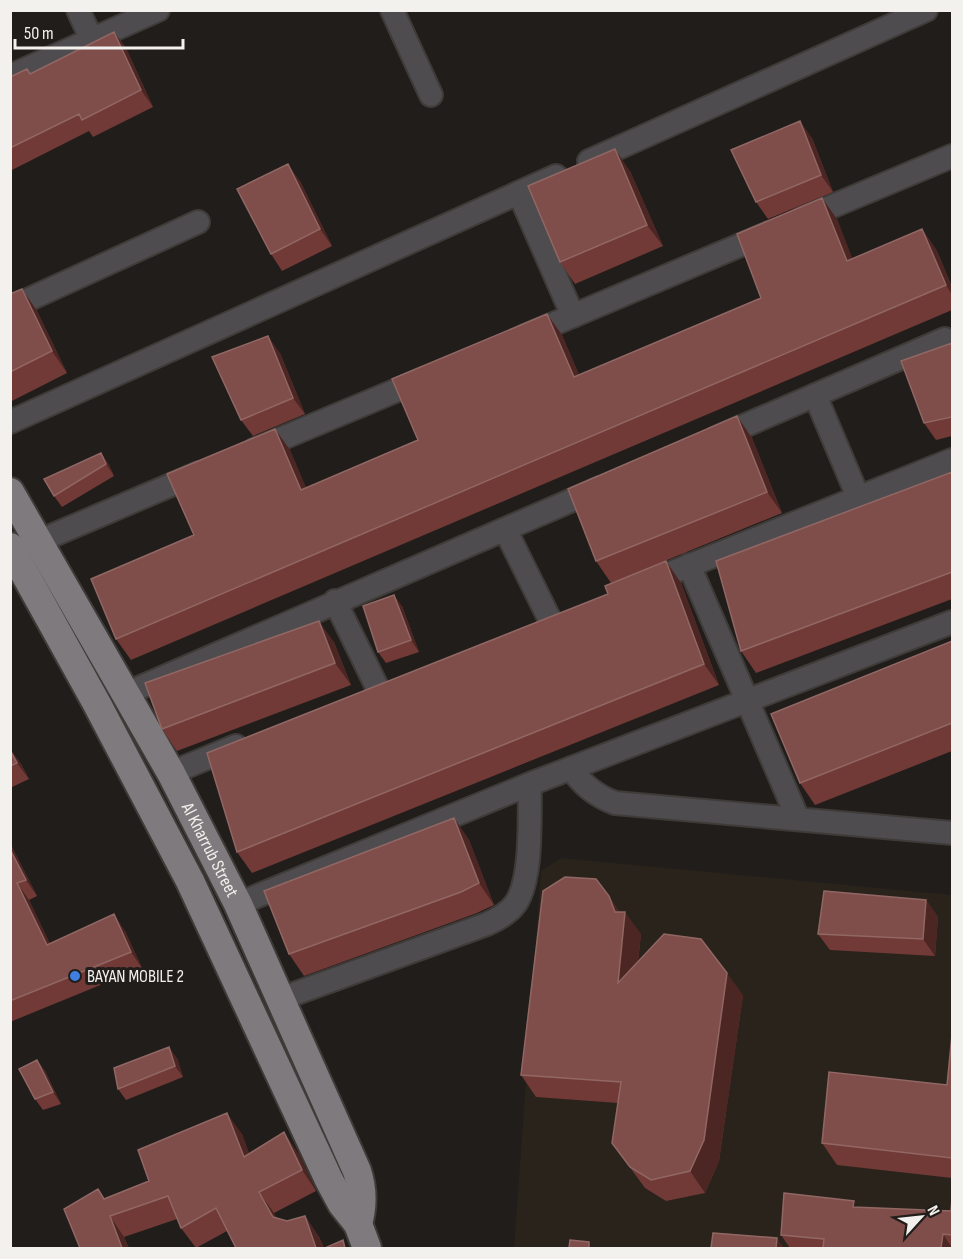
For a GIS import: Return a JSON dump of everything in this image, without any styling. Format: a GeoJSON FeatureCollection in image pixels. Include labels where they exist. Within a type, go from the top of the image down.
{"type":"FeatureCollection","features":[{"type":"Feature","properties":{"kind":"main road","name":"Al Kharrub Street"},"geometry":{"type":"LineString","coordinates":[[10,492],[24,544],[97,704],[190,881],[329,1180],[362,1236]]}},
{"type":"Feature","properties":{"kind":"main road","name":"Al Kharrub Street"},"geometry":{"type":"LineString","coordinates":[[24,544],[125,694],[171,773],[238,904],[357,1171],[361,1185],[362,1236]]}},
{"type":"Feature","properties":{"kind":"main road"},"geometry":{"type":"LineString","coordinates":[[190,881],[219,868]]}},
{"type":"Feature","properties":{"kind":"street"},"geometry":{"type":"LineString","coordinates":[[78,10],[92,40]]}},
{"type":"Feature","properties":{"kind":"street"},"geometry":{"type":"LineString","coordinates":[[10,76],[158,10]]}},
{"type":"Feature","properties":{"kind":"street"},"geometry":{"type":"LineString","coordinates":[[392,10],[431,95]]}},
{"type":"Feature","properties":{"kind":"street"},"geometry":{"type":"LineString","coordinates":[[10,422],[926,10]]}},
{"type":"Feature","properties":{"kind":"street"},"geometry":{"type":"LineString","coordinates":[[508,343],[952,156]]}},
{"type":"Feature","properties":{"kind":"street"},"geometry":{"type":"LineString","coordinates":[[519,193],[573,316]]}},
{"type":"Feature","properties":{"kind":"street"},"geometry":{"type":"LineString","coordinates":[[10,308],[198,222]]}},
{"type":"Feature","properties":{"kind":"street"},"geometry":{"type":"LineString","coordinates":[[697,446],[945,339]]}},
{"type":"Feature","properties":{"kind":"street"},"geometry":{"type":"LineString","coordinates":[[24,544],[442,371]]}},
{"type":"Feature","properties":{"kind":"street"},"geometry":{"type":"LineString","coordinates":[[815,395],[859,499]]}},
{"type":"Feature","properties":{"kind":"street"},"geometry":{"type":"LineString","coordinates":[[625,591],[952,460]]}},
{"type":"Feature","properties":{"kind":"street"},"geometry":{"type":"LineString","coordinates":[[125,694],[622,478]]}},
{"type":"Feature","properties":{"kind":"street"},"geometry":{"type":"LineString","coordinates":[[505,530],[551,622]]}},
{"type":"Feature","properties":{"kind":"street"},"geometry":{"type":"LineString","coordinates":[[689,564],[798,819]]}},
{"type":"Feature","properties":{"kind":"street"},"geometry":{"type":"LineString","coordinates":[[335,602],[378,689]]}},
{"type":"Feature","properties":{"kind":"street"},"geometry":{"type":"LineString","coordinates":[[529,631],[572,614]]}},
{"type":"Feature","properties":{"kind":"street"},"geometry":{"type":"LineString","coordinates":[[238,904],[530,784],[952,622]]}},
{"type":"Feature","properties":{"kind":"street"},"geometry":{"type":"LineString","coordinates":[[356,698],[400,681]]}},
{"type":"Feature","properties":{"kind":"street"},"geometry":{"type":"LineString","coordinates":[[171,773],[258,738]]}},
{"type":"Feature","properties":{"kind":"street"},"geometry":{"type":"LineString","coordinates":[[571,768],[578,779],[590,790],[615,803],[952,833]]}},
{"type":"Feature","properties":{"kind":"street"},"geometry":{"type":"LineString","coordinates":[[280,999],[486,924],[502,916],[515,905],[523,890],[527,873],[530,784]]}},
{"type":"Feature","properties":{"kind":"shaded area"},"geometry":{"type":"Polygon","coordinates":[[[561,858],[952,895],[952,1248],[514,1248],[541,871],[561,858]]]}},
{"type":"Feature","properties":{"kind":"building"},"geometry":{"type":"Polygon","coordinates":[[[114,32],[141,90],[82,120],[79,114],[10,148],[10,77],[27,69],[30,74],[114,32]]]}},
{"type":"Feature","properties":{"kind":"building"},"geometry":{"type":"Polygon","coordinates":[[[800,121],[821,175],[756,202],[731,150],[800,121]]]}},
{"type":"Feature","properties":{"kind":"building"},"geometry":{"type":"Polygon","coordinates":[[[615,149],[647,225],[560,262],[528,186],[615,149]]]}},
{"type":"Feature","properties":{"kind":"building"},"geometry":{"type":"Polygon","coordinates":[[[288,164],[320,229],[271,254],[237,189],[288,164]]]}},
{"type":"Feature","properties":{"kind":"building"},"geometry":{"type":"Polygon","coordinates":[[[822,198],[847,261],[922,229],[946,285],[116,639],[91,579],[194,535],[167,474],[275,429],[301,490],[418,440],[392,379],[547,314],[574,377],[761,298],[737,234],[822,198]]]}},
{"type":"Feature","properties":{"kind":"building"},"geometry":{"type":"Polygon","coordinates":[[[22,289],[52,351],[10,372],[10,294],[22,289]]]}},
{"type":"Feature","properties":{"kind":"building"},"geometry":{"type":"Polygon","coordinates":[[[268,336],[293,398],[241,420],[212,357],[268,336]]]}},
{"type":"Feature","properties":{"kind":"building"},"geometry":{"type":"Polygon","coordinates":[[[952,343],[952,417],[924,423],[901,361],[952,343]]]}},
{"type":"Feature","properties":{"kind":"building"},"geometry":{"type":"Polygon","coordinates":[[[737,416],[767,492],[596,561],[568,489],[737,416]]]}},
{"type":"Feature","properties":{"kind":"building"},"geometry":{"type":"Polygon","coordinates":[[[101,453],[106,464],[54,496],[44,479],[101,453]]]}},
{"type":"Feature","properties":{"kind":"building"},"geometry":{"type":"Polygon","coordinates":[[[952,472],[952,572],[741,651],[716,561],[952,472]]]}},
{"type":"Feature","properties":{"kind":"building"},"geometry":{"type":"Polygon","coordinates":[[[666,561],[704,664],[237,852],[207,753],[608,594],[605,586],[666,561]]]}},
{"type":"Feature","properties":{"kind":"building"},"geometry":{"type":"Polygon","coordinates":[[[394,595],[411,640],[378,652],[363,606],[394,595]]]}},
{"type":"Feature","properties":{"kind":"building"},"geometry":{"type":"Polygon","coordinates":[[[319,621],[335,663],[162,729],[145,683],[319,621]]]}},
{"type":"Feature","properties":{"kind":"building"},"geometry":{"type":"Polygon","coordinates":[[[952,641],[952,723],[800,783],[771,714],[952,641]]]}},
{"type":"Feature","properties":{"kind":"building"},"geometry":{"type":"Polygon","coordinates":[[[10,750],[17,763],[10,766],[10,750]]]}},
{"type":"Feature","properties":{"kind":"building"},"geometry":{"type":"Polygon","coordinates":[[[454,818],[479,883],[461,892],[289,954],[264,891],[454,818]]]}},
{"type":"Feature","properties":{"kind":"building"},"geometry":{"type":"Polygon","coordinates":[[[10,849],[26,880],[17,883],[47,945],[114,914],[131,952],[10,1001],[10,849]]]}},
{"type":"Feature","properties":{"kind":"building"},"geometry":{"type":"Polygon","coordinates":[[[565,877],[596,879],[609,896],[615,912],[625,912],[618,983],[664,934],[701,939],[727,973],[704,1140],[690,1171],[651,1180],[630,1167],[612,1143],[621,1082],[521,1075],[543,891],[565,877]]]}},
{"type":"Feature","properties":{"kind":"building"},"geometry":{"type":"Polygon","coordinates":[[[824,891],[926,900],[923,939],[818,934],[824,891]]]}},
{"type":"Feature","properties":{"kind":"building"},"geometry":{"type":"Polygon","coordinates":[[[952,1035],[952,1158],[822,1143],[829,1072],[947,1085],[952,1035]]]}},
{"type":"Feature","properties":{"kind":"building"},"geometry":{"type":"Polygon","coordinates":[[[169,1047],[175,1066],[118,1089],[114,1068],[169,1047]]]}},
{"type":"Feature","properties":{"kind":"building"},"geometry":{"type":"Polygon","coordinates":[[[37,1060],[53,1092],[35,1099],[19,1069],[37,1060]]]}},
{"type":"Feature","properties":{"kind":"building"},"geometry":{"type":"Polygon","coordinates":[[[227,1113],[244,1157],[284,1132],[302,1170],[259,1192],[273,1217],[287,1221],[305,1216],[316,1248],[236,1248],[216,1208],[181,1228],[168,1196],[110,1216],[122,1248],[80,1248],[64,1209],[98,1189],[104,1199],[149,1181],[138,1150],[227,1113]]]}},
{"type":"Feature","properties":{"kind":"building"},"geometry":{"type":"Polygon","coordinates":[[[784,1193],[854,1201],[853,1207],[951,1211],[952,1199],[952,1235],[943,1234],[941,1248],[823,1248],[824,1239],[781,1235],[784,1193]]]}},
{"type":"Feature","properties":{"kind":"building"},"geometry":{"type":"Polygon","coordinates":[[[713,1233],[777,1238],[776,1248],[711,1248],[713,1233]]]}},
{"type":"Feature","properties":{"kind":"building"},"geometry":{"type":"Polygon","coordinates":[[[343,1240],[345,1248],[325,1248],[343,1240]]]}},
{"type":"Feature","properties":{"kind":"building"},"geometry":{"type":"Polygon","coordinates":[[[570,1240],[589,1242],[589,1248],[569,1248],[570,1240]]]}},
{"type":"Feature","properties":{"kind":"place","name":"BAYAN MOBILE 2"},"geometry":{"type":"Point","coordinates":[75,976]}}]}
